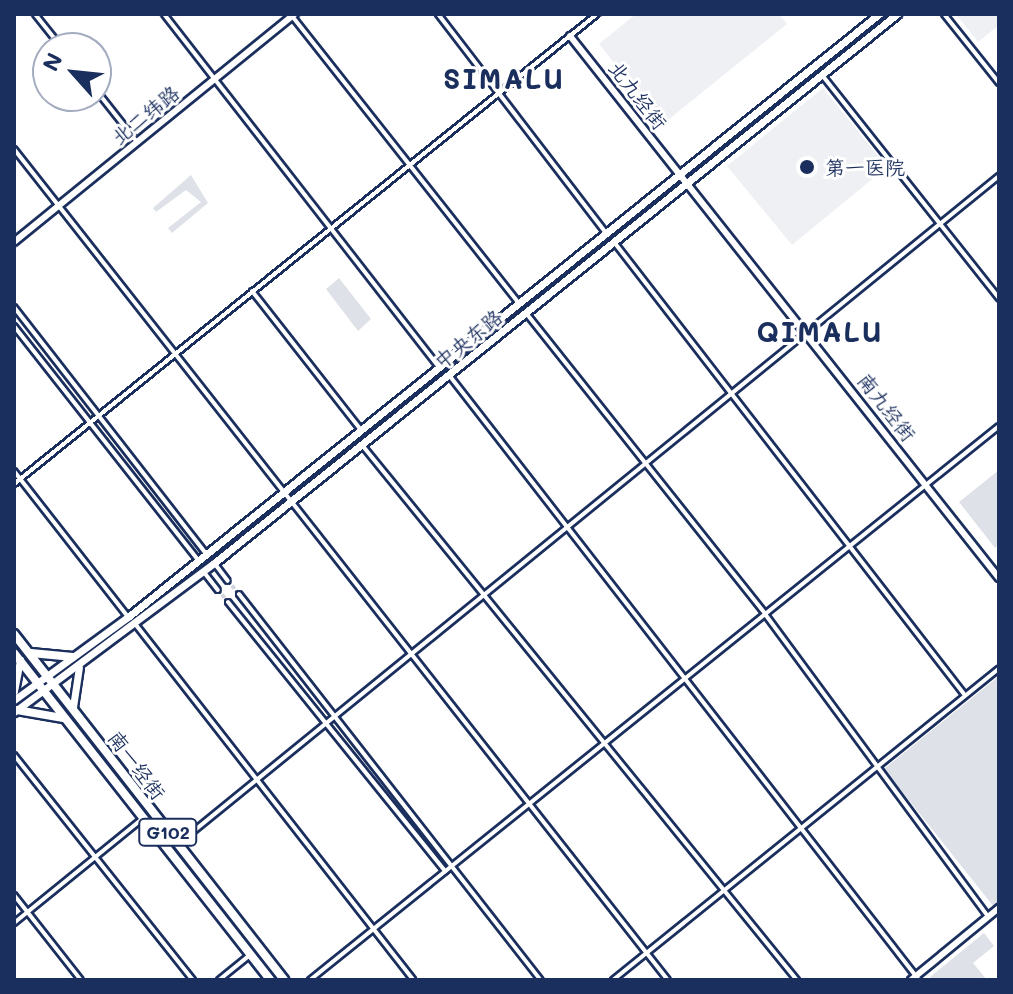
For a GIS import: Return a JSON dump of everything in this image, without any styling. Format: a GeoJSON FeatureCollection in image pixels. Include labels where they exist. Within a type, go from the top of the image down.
{"type":"FeatureCollection","features":[{"type":"Feature","properties":{"kind":"highway","name":"G102"},"geometry":{"type":"LineString","coordinates":[[14,634],[51,679]]}},
{"type":"Feature","properties":{"kind":"highway"},"geometry":{"type":"LineString","coordinates":[[29,653],[48,659],[73,657]]}},
{"type":"Feature","properties":{"kind":"highway","name":"G102"},"geometry":{"type":"LineString","coordinates":[[17,656],[40,686]]}},
{"type":"Feature","properties":{"kind":"highway","name":"南一经街"},"geometry":{"type":"LineString","coordinates":[[51,679],[284,980]]}},
{"type":"Feature","properties":{"kind":"highway","name":"南一经街"},"geometry":{"type":"LineString","coordinates":[[40,686],[270,980]]}},
{"type":"Feature","properties":{"kind":"highway"},"geometry":{"type":"LineString","coordinates":[[16,711],[45,711],[67,720]]}},
{"type":"Feature","properties":{"kind":"main road","name":"中央东路"},"geometry":{"type":"LineString","coordinates":[[51,679],[73,657],[128,617],[879,14]]}},
{"type":"Feature","properties":{"kind":"main road","name":"中央东路"},"geometry":{"type":"LineString","coordinates":[[51,679],[81,664],[136,625],[897,14]]}},
{"type":"Feature","properties":{"kind":"main road"},"geometry":{"type":"LineString","coordinates":[[14,691],[17,656]]}},
{"type":"Feature","properties":{"kind":"main road"},"geometry":{"type":"LineString","coordinates":[[73,707],[81,664]]}},
{"type":"Feature","properties":{"kind":"main road"},"geometry":{"type":"LineString","coordinates":[[14,700],[51,679]]}},
{"type":"Feature","properties":{"kind":"main road"},"geometry":{"type":"LineString","coordinates":[[16,711],[40,686]]}},
{"type":"Feature","properties":{"kind":"street"},"geometry":{"type":"LineString","coordinates":[[35,14],[49,32]]}},
{"type":"Feature","properties":{"kind":"street"},"geometry":{"type":"LineString","coordinates":[[164,14],[439,367]]}},
{"type":"Feature","properties":{"kind":"street"},"geometry":{"type":"LineString","coordinates":[[438,14],[606,233]]}},
{"type":"Feature","properties":{"kind":"street"},"geometry":{"type":"LineString","coordinates":[[14,484],[597,14]]}},
{"type":"Feature","properties":{"kind":"street"},"geometry":{"type":"LineString","coordinates":[[944,14],[999,83]]}},
{"type":"Feature","properties":{"kind":"street"},"geometry":{"type":"LineString","coordinates":[[294,15],[519,303]]}},
{"type":"Feature","properties":{"kind":"street","name":"北二纬路"},"geometry":{"type":"LineString","coordinates":[[14,242],[294,15]]}},
{"type":"Feature","properties":{"kind":"street","name":"北九经街"},"geometry":{"type":"LineString","coordinates":[[570,36],[687,184]]}},
{"type":"Feature","properties":{"kind":"street"},"geometry":{"type":"LineString","coordinates":[[822,75],[939,227],[999,298]]}},
{"type":"Feature","properties":{"kind":"street"},"geometry":{"type":"LineString","coordinates":[[112,110],[137,142]]}},
{"type":"Feature","properties":{"kind":"street"},"geometry":{"type":"LineString","coordinates":[[14,149],[289,503],[668,980]]}},
{"type":"Feature","properties":{"kind":"street"},"geometry":{"type":"LineString","coordinates":[[177,844],[339,717],[806,329],[939,227],[999,176]]}},
{"type":"Feature","properties":{"kind":"street","name":"南九经街"},"geometry":{"type":"LineString","coordinates":[[687,184],[806,329],[999,578]]}},
{"type":"Feature","properties":{"kind":"street"},"geometry":{"type":"LineString","coordinates":[[614,242],[964,694]]}},
{"type":"Feature","properties":{"kind":"street"},"geometry":{"type":"LineString","coordinates":[[252,291],[361,430]]}},
{"type":"Feature","properties":{"kind":"street"},"geometry":{"type":"LineString","coordinates":[[14,307],[206,554]]}},
{"type":"Feature","properties":{"kind":"street"},"geometry":{"type":"LineString","coordinates":[[526,313],[765,614],[875,769],[988,917]]}},
{"type":"Feature","properties":{"kind":"street"},"geometry":{"type":"LineString","coordinates":[[14,326],[198,560]]}},
{"type":"Feature","properties":{"kind":"street"},"geometry":{"type":"LineString","coordinates":[[449,375],[803,828],[916,979],[999,908]]}},
{"type":"Feature","properties":{"kind":"street"},"geometry":{"type":"LineString","coordinates":[[310,980],[999,426]]}},
{"type":"Feature","properties":{"kind":"street"},"geometry":{"type":"LineString","coordinates":[[362,444],[607,741],[797,980]]}},
{"type":"Feature","properties":{"kind":"street"},"geometry":{"type":"LineString","coordinates":[[14,471],[128,617]]}},
{"type":"Feature","properties":{"kind":"street"},"geometry":{"type":"LineString","coordinates":[[214,563],[228,581]]}},
{"type":"Feature","properties":{"kind":"street"},"geometry":{"type":"LineString","coordinates":[[203,571],[218,590]]}},
{"type":"Feature","properties":{"kind":"street"},"geometry":{"type":"LineString","coordinates":[[239,594],[339,717],[541,980]]}},
{"type":"Feature","properties":{"kind":"street"},"geometry":{"type":"LineString","coordinates":[[228,602],[445,871]]}},
{"type":"Feature","properties":{"kind":"street"},"geometry":{"type":"LineString","coordinates":[[136,625],[413,980]]}},
{"type":"Feature","properties":{"kind":"street"},"geometry":{"type":"LineString","coordinates":[[613,980],[999,668]]}},
{"type":"Feature","properties":{"kind":"street"},"geometry":{"type":"LineString","coordinates":[[14,755],[193,980]]}},
{"type":"Feature","properties":{"kind":"street"},"geometry":{"type":"LineString","coordinates":[[14,923],[142,819]]}},
{"type":"Feature","properties":{"kind":"street"},"geometry":{"type":"LineString","coordinates":[[14,895],[81,980]]}},
{"type":"Feature","properties":{"kind":"street"},"geometry":{"type":"LineString","coordinates":[[219,980],[250,955]]}},
{"type":"Feature","properties":{"kind":"shaded area"},"geometry":{"type":"Polygon","coordinates":[[[636,14],[779,14],[787,24],[663,124],[599,44],[636,14]]]}},
{"type":"Feature","properties":{"kind":"shaded area"},"geometry":{"type":"Polygon","coordinates":[[[956,14],[999,14],[999,25],[978,42],[956,14]]]}},
{"type":"Feature","properties":{"kind":"shaded area","name":"第一医院"},"geometry":{"type":"Polygon","coordinates":[[[823,88],[887,167],[792,245],[727,166],[823,88]]]}},
{"type":"Feature","properties":{"kind":"shaded area"},"geometry":{"type":"Polygon","coordinates":[[[191,175],[208,203],[172,233],[168,228],[201,202],[186,190],[156,212],[153,208],[191,175]]]}},
{"type":"Feature","properties":{"kind":"shaded area"},"geometry":{"type":"Polygon","coordinates":[[[339,278],[371,319],[358,331],[326,289],[339,278]]]}},
{"type":"Feature","properties":{"kind":"shaded area"},"geometry":{"type":"Polygon","coordinates":[[[999,470],[999,545],[995,548],[959,502],[999,470]]]}},
{"type":"Feature","properties":{"kind":"shaded area"},"geometry":{"type":"Polygon","coordinates":[[[999,676],[999,903],[994,907],[884,769],[999,676]]]}},
{"type":"Feature","properties":{"kind":"shaded area"},"geometry":{"type":"Polygon","coordinates":[[[984,933],[994,946],[973,963],[987,980],[932,980],[930,977],[984,933]]]}},
{"type":"Feature","properties":{"kind":"tunnel"},"geometry":{"type":"LineString","coordinates":[[228,581],[239,594]]}},
{"type":"Feature","properties":{"kind":"tunnel"},"geometry":{"type":"LineString","coordinates":[[218,590],[228,602]]}},
{"type":"Feature","properties":{"kind":"place","name":"第一医院"},"geometry":{"type":"Point","coordinates":[807,167]}},
{"type":"Feature","properties":{"kind":"district","name":"SIMALU"},"geometry":{"type":"Point","coordinates":[504,78]}},
{"type":"Feature","properties":{"kind":"district","name":"QIMALU"},"geometry":{"type":"Point","coordinates":[820,331]}}]}
